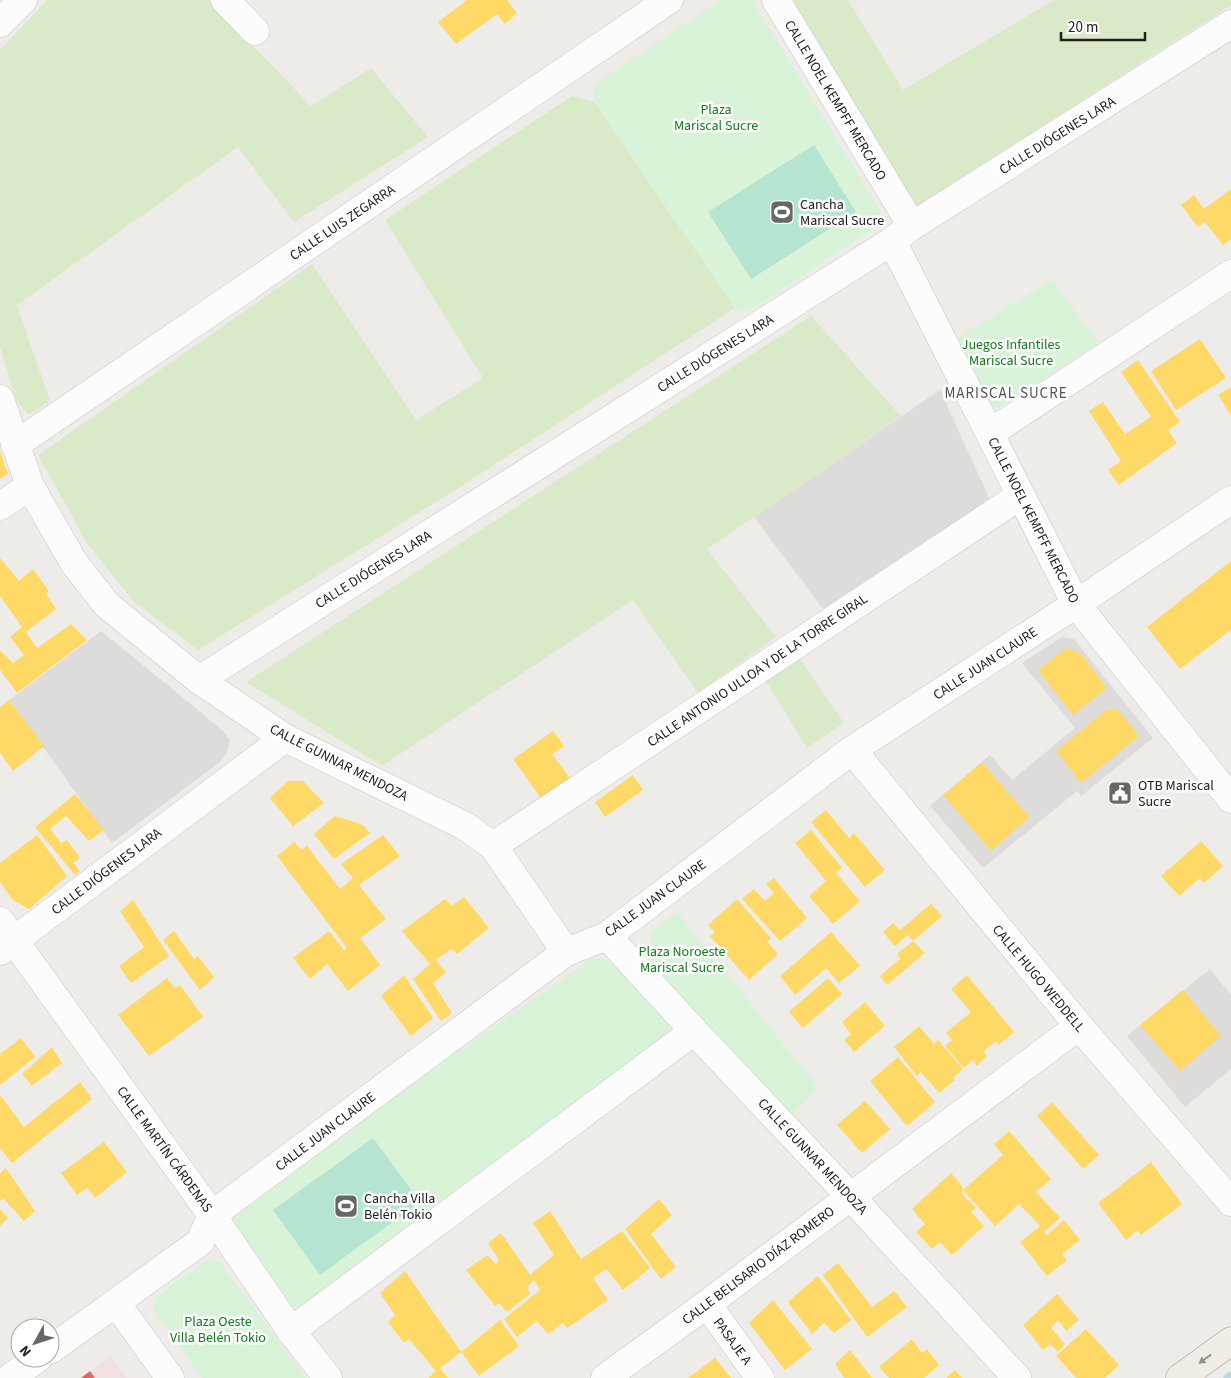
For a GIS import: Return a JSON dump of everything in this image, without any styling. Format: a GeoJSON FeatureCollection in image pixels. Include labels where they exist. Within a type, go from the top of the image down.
{"type":"FeatureCollection","features":[{"type":"Feature","properties":{"kind":"main road"},"geometry":{"type":"LineString","coordinates":[[1180,1378],[1231,1341]]}},
{"type":"Feature","properties":{"kind":"street"},"geometry":{"type":"LineString","coordinates":[[0,23],[23,0]]}},
{"type":"Feature","properties":{"kind":"street"},"geometry":{"type":"LineString","coordinates":[[225,0],[255,32]]}},
{"type":"Feature","properties":{"kind":"street","name":"CALLE LUIS ZEGARRA"},"geometry":{"type":"LineString","coordinates":[[15,445],[669,0]]}},
{"type":"Feature","properties":{"kind":"street","name":"CALLE NOEL KEMPFF MERCADO"},"geometry":{"type":"LineString","coordinates":[[776,0],[902,234],[990,433],[1076,604],[1231,799]]}},
{"type":"Feature","properties":{"kind":"street","name":"CALLE DIÓGENES LARA"},"geometry":{"type":"LineString","coordinates":[[199,680],[1231,24]]}},
{"type":"Feature","properties":{"kind":"street"},"geometry":{"type":"LineString","coordinates":[[990,433],[1231,274]]}},
{"type":"Feature","properties":{"kind":"street","name":"CALLE GUNNAR MENDOZA"},"geometry":{"type":"LineString","coordinates":[[0,399],[30,486],[74,563],[107,605],[199,680],[285,738],[465,826],[493,846],[566,952]]}},
{"type":"Feature","properties":{"kind":"street"},"geometry":{"type":"LineString","coordinates":[[0,506],[30,486]]}},
{"type":"Feature","properties":{"kind":"street","name":"CALLE ANTONIO ULLOA Y DE LA TORRE GIRAL"},"geometry":{"type":"LineString","coordinates":[[493,846],[1021,495]]}},
{"type":"Feature","properties":{"kind":"street","name":"CALLE JUAN CLAURE"},"geometry":{"type":"LineString","coordinates":[[60,1343],[200,1242],[212,1215],[566,952],[607,936],[852,750],[1231,500]]}},
{"type":"Feature","properties":{"kind":"street","name":"CALLE DIÓGENES LARA"},"geometry":{"type":"LineString","coordinates":[[5,937],[285,738]]}},
{"type":"Feature","properties":{"kind":"street","name":"CALLE HUGO WEDDELL"},"geometry":{"type":"LineString","coordinates":[[852,750],[1079,1026],[1231,1202]]}},
{"type":"Feature","properties":{"kind":"street","name":"CALLE GUNNAR MENDOZA"},"geometry":{"type":"LineString","coordinates":[[607,936],[1017,1378]]}},
{"type":"Feature","properties":{"kind":"street","name":"CALLE MARTÍN CÁRDENAS"},"geometry":{"type":"LineString","coordinates":[[5,937],[212,1215],[291,1330],[328,1378]]}},
{"type":"Feature","properties":{"kind":"street","name":"CALLE BELISARIO DÍAZ ROMERO"},"geometry":{"type":"LineString","coordinates":[[605,1378],[1079,1026]]}},
{"type":"Feature","properties":{"kind":"street"},"geometry":{"type":"LineString","coordinates":[[291,1330],[694,1031]]}},
{"type":"Feature","properties":{"kind":"street"},"geometry":{"type":"LineString","coordinates":[[116,1303],[170,1378]]}},
{"type":"Feature","properties":{"kind":"street","name":"PASAJE A"},"geometry":{"type":"LineString","coordinates":[[707,1304],[760,1378]]}},
{"type":"Feature","properties":{"kind":"street"},"geometry":{"type":"LineString","coordinates":[[10,1378],[24,1368]]}},
{"type":"Feature","properties":{"kind":"shaded area"},"geometry":{"type":"Polygon","coordinates":[[[940,390],[990,500],[823,609],[754,517],[940,390]]]}},
{"type":"Feature","properties":{"kind":"shaded area"},"geometry":{"type":"Polygon","coordinates":[[[101,631],[223,731],[230,740],[227,752],[221,761],[112,843],[9,700],[101,631]]]}},
{"type":"Feature","properties":{"kind":"shaded area"},"geometry":{"type":"Polygon","coordinates":[[[1062,637],[1074,639],[1153,738],[1081,796],[1077,791],[983,868],[930,806],[990,755],[1012,780],[1075,728],[1022,663],[1062,637]]]}},
{"type":"Feature","properties":{"kind":"shaded area"},"geometry":{"type":"Polygon","coordinates":[[[1210,969],[1231,995],[1231,1069],[1185,1107],[1127,1036],[1210,969]]]}},
{"type":"Feature","properties":{"kind":"shaded area"},"geometry":{"type":"Polygon","coordinates":[[[111,1356],[127,1378],[81,1378],[111,1356]]]}},
{"type":"Feature","properties":{"kind":"green space"},"geometry":{"type":"Polygon","coordinates":[[[47,0],[209,0],[311,106],[371,68],[428,137],[294,222],[238,147],[17,305],[50,401],[28,415],[16,400],[0,347],[0,50],[47,0]]]}},
{"type":"Feature","properties":{"kind":"green space","name":"Plaza Mariscal Sucre"},"geometry":{"type":"Polygon","coordinates":[[[720,0],[752,0],[880,210],[882,218],[877,226],[756,306],[744,311],[735,308],[594,102],[593,93],[595,84],[720,0]]]}},
{"type":"Feature","properties":{"kind":"green space"},"geometry":{"type":"Polygon","coordinates":[[[791,0],[848,0],[903,90],[1054,0],[1231,0],[1231,5],[916,207],[791,0]]]}},
{"type":"Feature","properties":{"kind":"green space"},"geometry":{"type":"Polygon","coordinates":[[[572,96],[594,102],[735,308],[460,487],[198,650],[134,602],[87,543],[38,455],[312,264],[416,420],[483,378],[385,220],[572,96]]]}},
{"type":"Feature","properties":{"kind":"green space","name":"Cancha Mariscal Sucre"},"geometry":{"type":"Polygon","coordinates":[[[814,145],[856,212],[751,279],[708,212],[814,145]]]}},
{"type":"Feature","properties":{"kind":"green space","name":"Juegos Infantiles Mariscal Sucre"},"geometry":{"type":"Polygon","coordinates":[[[1052,280],[1099,343],[991,413],[957,338],[1052,280]]]}},
{"type":"Feature","properties":{"kind":"green space"},"geometry":{"type":"Polygon","coordinates":[[[811,316],[901,416],[707,549],[776,637],[698,693],[633,600],[382,766],[246,682],[811,316]]]}},
{"type":"Feature","properties":{"kind":"green space"},"geometry":{"type":"Polygon","coordinates":[[[799,658],[844,723],[807,748],[765,680],[799,658]]]}},
{"type":"Feature","properties":{"kind":"green space","name":"Plaza Noroeste Mariscal Sucre"},"geometry":{"type":"Polygon","coordinates":[[[677,912],[819,1088],[791,1115],[650,963],[651,932],[677,912]]]}},
{"type":"Feature","properties":{"kind":"green space"},"geometry":{"type":"Polygon","coordinates":[[[592,958],[603,959],[615,965],[669,1022],[668,1032],[661,1042],[304,1304],[298,1308],[291,1307],[238,1230],[234,1217],[239,1206],[592,958]]]}},
{"type":"Feature","properties":{"kind":"green space","name":"Cancha Villa Belén Tokio"},"geometry":{"type":"Polygon","coordinates":[[[373,1138],[420,1202],[320,1275],[273,1210],[373,1138]]]}},
{"type":"Feature","properties":{"kind":"green space","name":"Plaza Oeste Villa Belén Tokio"},"geometry":{"type":"Polygon","coordinates":[[[207,1260],[220,1262],[306,1378],[202,1378],[157,1316],[153,1306],[156,1297],[207,1260]]]}},
{"type":"Feature","properties":{"kind":"building: Viviendas"},"geometry":{"type":"Polygon","coordinates":[[[467,0],[507,0],[517,13],[505,24],[497,14],[456,44],[438,22],[467,0]]]}},
{"type":"Feature","properties":{"kind":"building: Viviendas"},"geometry":{"type":"Polygon","coordinates":[[[1231,189],[1231,239],[1223,245],[1205,222],[1198,227],[1181,205],[1194,195],[1204,209],[1231,189]]]}},
{"type":"Feature","properties":{"kind":"building: Viviendas"},"geometry":{"type":"Polygon","coordinates":[[[1200,339],[1226,378],[1176,410],[1151,371],[1200,339]]]}},
{"type":"Feature","properties":{"kind":"building: Viviendas"},"geometry":{"type":"Polygon","coordinates":[[[1138,360],[1180,422],[1168,430],[1177,443],[1119,485],[1108,470],[1121,461],[1089,411],[1103,402],[1125,434],[1151,417],[1121,372],[1138,360]]]}},
{"type":"Feature","properties":{"kind":"building: Viviendas"},"geometry":{"type":"Polygon","coordinates":[[[1231,387],[1231,416],[1218,395],[1231,387]]]}},
{"type":"Feature","properties":{"kind":"building: Viviendas"},"geometry":{"type":"Polygon","coordinates":[[[0,451],[8,474],[0,479],[0,451]]]}},
{"type":"Feature","properties":{"kind":"building: Viviendas"},"geometry":{"type":"Polygon","coordinates":[[[0,558],[19,581],[33,569],[49,591],[46,594],[56,609],[26,632],[37,648],[71,624],[87,640],[17,693],[0,670],[0,650],[13,663],[24,655],[10,637],[22,627],[0,596],[0,558]]]}},
{"type":"Feature","properties":{"kind":"building: Viviendas"},"geometry":{"type":"Polygon","coordinates":[[[1231,561],[1231,630],[1180,669],[1147,627],[1231,561]]]}},
{"type":"Feature","properties":{"kind":"building: Viviendas"},"geometry":{"type":"Polygon","coordinates":[[[1067,648],[1081,654],[1107,688],[1073,715],[1038,670],[1067,648]]]}},
{"type":"Feature","properties":{"kind":"building: Viviendas"},"geometry":{"type":"Polygon","coordinates":[[[9,700],[44,746],[13,771],[0,753],[0,707],[9,700]]]}},
{"type":"Feature","properties":{"kind":"building: Viviendas"},"geometry":{"type":"Polygon","coordinates":[[[1106,710],[1118,710],[1139,736],[1081,783],[1056,751],[1106,710]]]}},
{"type":"Feature","properties":{"kind":"building: Viviendas"},"geometry":{"type":"Polygon","coordinates":[[[553,731],[564,746],[552,754],[572,781],[543,801],[513,759],[553,731]]]}},
{"type":"Feature","properties":{"kind":"building: Viviendas"},"geometry":{"type":"Polygon","coordinates":[[[982,762],[1029,817],[991,851],[943,795],[982,762]]]}},
{"type":"Feature","properties":{"kind":"building: Viviendas"},"geometry":{"type":"Polygon","coordinates":[[[633,775],[643,790],[605,817],[595,802],[633,775]]]}},
{"type":"Feature","properties":{"kind":"building: Viviendas"},"geometry":{"type":"Polygon","coordinates":[[[288,781],[303,781],[324,803],[293,826],[270,798],[288,781]]]}},
{"type":"Feature","properties":{"kind":"building: Viviendas"},"geometry":{"type":"Polygon","coordinates":[[[75,794],[104,830],[89,841],[66,816],[50,829],[61,843],[67,840],[80,858],[73,863],[80,871],[75,875],[35,827],[75,794]]]}},
{"type":"Feature","properties":{"kind":"building: Viviendas"},"geometry":{"type":"Polygon","coordinates":[[[826,810],[849,838],[854,833],[885,870],[865,887],[811,822],[826,810]]]}},
{"type":"Feature","properties":{"kind":"building: Viviendas"},"geometry":{"type":"Polygon","coordinates":[[[335,816],[363,825],[370,833],[334,859],[314,834],[335,816]]]}},
{"type":"Feature","properties":{"kind":"building: Viviendas"},"geometry":{"type":"Polygon","coordinates":[[[811,830],[842,868],[836,873],[860,901],[833,924],[809,896],[826,881],[795,843],[811,830]]]}},
{"type":"Feature","properties":{"kind":"building: Viviendas"},"geometry":{"type":"Polygon","coordinates":[[[37,835],[67,876],[29,909],[13,900],[0,882],[0,863],[37,835]]]}},
{"type":"Feature","properties":{"kind":"building: Viviendas"},"geometry":{"type":"Polygon","coordinates":[[[383,835],[400,856],[359,885],[386,919],[360,938],[380,965],[348,991],[327,964],[310,979],[293,958],[329,931],[344,950],[347,948],[277,856],[294,842],[302,850],[307,846],[340,889],[353,878],[341,864],[383,835]]]}},
{"type":"Feature","properties":{"kind":"building: Viviendas"},"geometry":{"type":"Polygon","coordinates":[[[1201,841],[1223,866],[1204,883],[1200,878],[1179,896],[1161,876],[1201,841]]]}},
{"type":"Feature","properties":{"kind":"building: Viviendas"},"geometry":{"type":"Polygon","coordinates":[[[774,878],[807,918],[780,941],[742,899],[754,889],[765,901],[774,893],[766,884],[774,878]]]}},
{"type":"Feature","properties":{"kind":"building: Viviendas"},"geometry":{"type":"Polygon","coordinates":[[[464,897],[489,928],[457,954],[451,949],[436,960],[446,972],[433,983],[452,1013],[441,1021],[413,979],[430,964],[402,931],[445,899],[452,906],[464,897]]]}},
{"type":"Feature","properties":{"kind":"building: Viviendas"},"geometry":{"type":"Polygon","coordinates":[[[737,899],[771,938],[767,942],[778,954],[749,980],[710,936],[715,932],[708,925],[737,899]]]}},
{"type":"Feature","properties":{"kind":"building: Viviendas"},"geometry":{"type":"Polygon","coordinates":[[[133,900],[169,956],[131,983],[119,966],[144,947],[120,911],[133,900]]]}},
{"type":"Feature","properties":{"kind":"building: Viviendas"},"geometry":{"type":"Polygon","coordinates":[[[931,904],[942,916],[913,941],[908,935],[895,946],[883,932],[893,923],[900,930],[931,904]]]}},
{"type":"Feature","properties":{"kind":"building: Viviendas"},"geometry":{"type":"Polygon","coordinates":[[[174,931],[194,959],[198,956],[214,977],[200,990],[163,940],[174,931]]]}},
{"type":"Feature","properties":{"kind":"building: Viviendas"},"geometry":{"type":"Polygon","coordinates":[[[831,932],[860,966],[839,983],[826,968],[795,995],[780,976],[831,932]]]}},
{"type":"Feature","properties":{"kind":"building: Viviendas"},"geometry":{"type":"Polygon","coordinates":[[[913,941],[925,953],[887,985],[880,976],[900,959],[897,954],[913,941]]]}},
{"type":"Feature","properties":{"kind":"building: Viviendas"},"geometry":{"type":"Polygon","coordinates":[[[404,975],[433,1018],[411,1036],[381,996],[404,975]]]}},
{"type":"Feature","properties":{"kind":"building: Viviendas"},"geometry":{"type":"Polygon","coordinates":[[[967,975],[1014,1032],[999,1045],[996,1041],[983,1052],[987,1056],[977,1066],[973,1060],[964,1068],[945,1046],[952,1040],[946,1033],[971,1012],[951,989],[967,975]]]}},
{"type":"Feature","properties":{"kind":"building: Viviendas"},"geometry":{"type":"Polygon","coordinates":[[[167,978],[175,988],[180,985],[203,1017],[149,1056],[118,1015],[167,978]]]}},
{"type":"Feature","properties":{"kind":"building: Viviendas"},"geometry":{"type":"Polygon","coordinates":[[[828,978],[842,994],[803,1028],[789,1012],[828,978]]]}},
{"type":"Feature","properties":{"kind":"building: Viviendas"},"geometry":{"type":"Polygon","coordinates":[[[1183,990],[1221,1036],[1180,1071],[1140,1025],[1183,990]]]}},
{"type":"Feature","properties":{"kind":"building: Viviendas"},"geometry":{"type":"Polygon","coordinates":[[[865,1002],[885,1026],[854,1052],[844,1040],[851,1034],[842,1022],[865,1002]]]}},
{"type":"Feature","properties":{"kind":"building: Viviendas"},"geometry":{"type":"Polygon","coordinates":[[[919,1026],[934,1044],[938,1040],[963,1069],[953,1078],[955,1080],[939,1093],[921,1072],[917,1076],[894,1047],[919,1026]]]}},
{"type":"Feature","properties":{"kind":"building: Viviendas"},"geometry":{"type":"Polygon","coordinates":[[[21,1038],[35,1057],[0,1085],[0,1054],[21,1038]]]}},
{"type":"Feature","properties":{"kind":"building: Viviendas"},"geometry":{"type":"Polygon","coordinates":[[[52,1047],[62,1063],[32,1086],[22,1074],[52,1047]]]}},
{"type":"Feature","properties":{"kind":"building: Viviendas"},"geometry":{"type":"Polygon","coordinates":[[[898,1057],[935,1102],[907,1126],[870,1081],[898,1057]]]}},
{"type":"Feature","properties":{"kind":"building: Viviendas"},"geometry":{"type":"Polygon","coordinates":[[[80,1082],[92,1099],[12,1163],[0,1148],[0,1095],[24,1127],[80,1082]]]}},
{"type":"Feature","properties":{"kind":"building: Viviendas"},"geometry":{"type":"Polygon","coordinates":[[[865,1101],[890,1129],[862,1153],[837,1125],[865,1101]]]}},
{"type":"Feature","properties":{"kind":"building: Viviendas"},"geometry":{"type":"Polygon","coordinates":[[[1052,1102],[1099,1155],[1083,1169],[1037,1116],[1052,1102]]]}},
{"type":"Feature","properties":{"kind":"building: Viviendas"},"geometry":{"type":"Polygon","coordinates":[[[1009,1131],[1051,1179],[1036,1192],[1060,1218],[1044,1232],[1047,1235],[1064,1220],[1080,1240],[1062,1254],[1067,1260],[1047,1276],[1020,1242],[1040,1226],[1019,1204],[995,1226],[963,1190],[1003,1155],[994,1144],[1009,1131]]]}},
{"type":"Feature","properties":{"kind":"building: Viviendas"},"geometry":{"type":"Polygon","coordinates":[[[104,1142],[127,1172],[95,1198],[87,1188],[77,1195],[61,1173],[104,1142]]]}},
{"type":"Feature","properties":{"kind":"building: Viviendas"},"geometry":{"type":"Polygon","coordinates":[[[1151,1162],[1182,1204],[1141,1235],[1138,1230],[1126,1240],[1098,1203],[1151,1162]]]}},
{"type":"Feature","properties":{"kind":"building: Viviendas"},"geometry":{"type":"Polygon","coordinates":[[[6,1168],[35,1211],[24,1221],[3,1198],[0,1201],[0,1173],[6,1168]]]}},
{"type":"Feature","properties":{"kind":"building: Viviendas"},"geometry":{"type":"Polygon","coordinates":[[[951,1173],[962,1186],[962,1194],[976,1208],[971,1212],[984,1226],[952,1255],[940,1242],[932,1249],[916,1232],[925,1224],[912,1209],[951,1173]]]}},
{"type":"Feature","properties":{"kind":"building: Viviendas"},"geometry":{"type":"Polygon","coordinates":[[[659,1199],[672,1215],[651,1234],[676,1267],[661,1279],[625,1229],[659,1199]]]}},
{"type":"Feature","properties":{"kind":"building: Viviendas"},"geometry":{"type":"Polygon","coordinates":[[[0,1209],[8,1218],[0,1226],[0,1209]]]}},
{"type":"Feature","properties":{"kind":"building: Viviendas"},"geometry":{"type":"Polygon","coordinates":[[[550,1211],[581,1259],[622,1231],[650,1268],[623,1290],[606,1269],[593,1278],[608,1300],[567,1328],[563,1323],[548,1334],[537,1321],[517,1337],[504,1319],[540,1290],[534,1280],[527,1287],[530,1294],[507,1312],[499,1303],[495,1306],[466,1270],[487,1255],[496,1264],[499,1260],[488,1243],[501,1233],[530,1275],[554,1255],[533,1223],[550,1211]]]}},
{"type":"Feature","properties":{"kind":"building: Viviendas"},"geometry":{"type":"Polygon","coordinates":[[[838,1263],[872,1307],[894,1291],[907,1307],[867,1337],[823,1275],[838,1263]]]}},
{"type":"Feature","properties":{"kind":"building: Viviendas"},"geometry":{"type":"Polygon","coordinates":[[[405,1271],[461,1352],[440,1368],[448,1378],[428,1378],[436,1371],[409,1339],[404,1343],[388,1322],[395,1315],[380,1293],[405,1271]]]}},
{"type":"Feature","properties":{"kind":"building: Viviendas"},"geometry":{"type":"Polygon","coordinates":[[[818,1276],[851,1320],[834,1333],[824,1323],[812,1334],[788,1302],[818,1276]]]}},
{"type":"Feature","properties":{"kind":"building: Viviendas"},"geometry":{"type":"Polygon","coordinates":[[[1057,1294],[1079,1320],[1066,1331],[1058,1320],[1051,1328],[1065,1344],[1058,1352],[1050,1344],[1043,1350],[1023,1325],[1057,1294]]]}},
{"type":"Feature","properties":{"kind":"building: Viviendas"},"geometry":{"type":"Polygon","coordinates":[[[773,1300],[812,1349],[785,1370],[749,1323],[773,1300]]]}},
{"type":"Feature","properties":{"kind":"building: Viviendas"},"geometry":{"type":"Polygon","coordinates":[[[500,1320],[519,1346],[479,1376],[461,1352],[500,1320]]]}},
{"type":"Feature","properties":{"kind":"building: Viviendas"},"geometry":{"type":"Polygon","coordinates":[[[1086,1329],[1119,1365],[1105,1378],[1076,1378],[1056,1356],[1086,1329]]]}},
{"type":"Feature","properties":{"kind":"building: Viviendas"},"geometry":{"type":"Polygon","coordinates":[[[912,1339],[922,1353],[927,1349],[939,1365],[924,1378],[889,1378],[879,1367],[912,1339]]]}},
{"type":"Feature","properties":{"kind":"building: Viviendas"},"geometry":{"type":"Polygon","coordinates":[[[850,1350],[872,1378],[844,1378],[835,1364],[850,1350]]]}},
{"type":"Feature","properties":{"kind":"building: Viviendas"},"geometry":{"type":"Polygon","coordinates":[[[715,1358],[731,1378],[688,1378],[715,1358]]]}},
{"type":"Feature","properties":{"kind":"building: Viviendas"},"geometry":{"type":"Polygon","coordinates":[[[955,1370],[962,1378],[946,1378],[955,1370]]]}},
{"type":"Feature","properties":{"kind":"building: Comercios"},"geometry":{"type":"Polygon","coordinates":[[[90,1371],[95,1378],[81,1378],[90,1371]]]}},
{"type":"Feature","properties":{"kind":"place","name":"Cancha Mariscal Sucre"},"geometry":{"type":"Point","coordinates":[782,212]}},
{"type":"Feature","properties":{"kind":"place","name":"OTB Mariscal Sucre"},"geometry":{"type":"Point","coordinates":[1120,793]}},
{"type":"Feature","properties":{"kind":"place","name":"Cancha Villa Belén Tokio"},"geometry":{"type":"Point","coordinates":[346,1206]}},
{"type":"Feature","properties":{"kind":"district","name":"MARISCAL SUCRE"},"geometry":{"type":"Point","coordinates":[1006,393]}}]}
